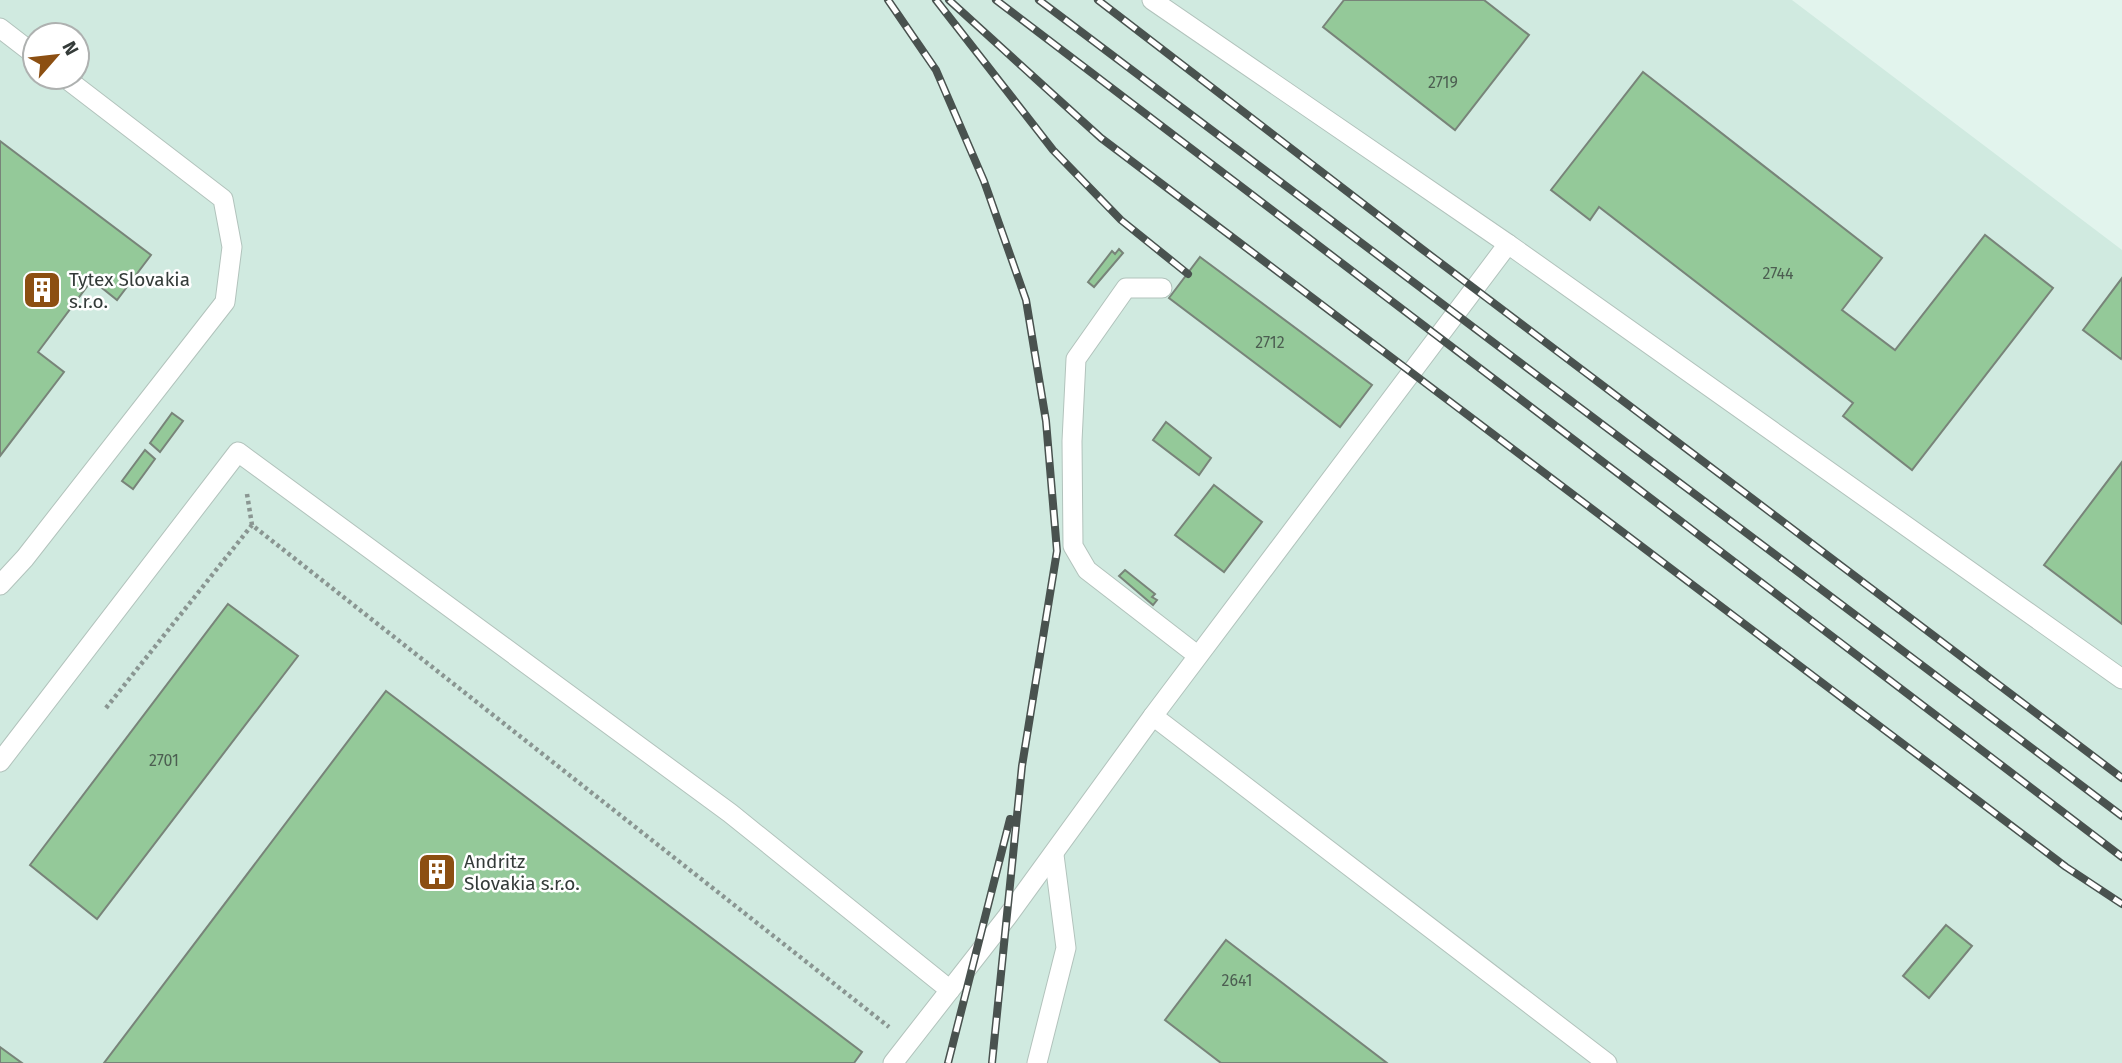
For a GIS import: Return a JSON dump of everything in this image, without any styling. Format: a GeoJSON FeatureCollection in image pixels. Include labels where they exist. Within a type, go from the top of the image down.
{"type":"FeatureCollection","features":[{"type":"Feature","properties":{"kind":"lane"},"geometry":{"type":"LineString","coordinates":[[1152,0],[1508,244],[2122,679]]}},
{"type":"Feature","properties":{"kind":"lane"},"geometry":{"type":"LineString","coordinates":[[0,28],[21,44]]}},
{"type":"Feature","properties":{"kind":"lane"},"geometry":{"type":"LineString","coordinates":[[0,585],[25,558],[225,302],[232,247],[223,200],[82,91]]}},
{"type":"Feature","properties":{"kind":"lane"},"geometry":{"type":"LineString","coordinates":[[893,1063],[1054,855],[1196,655],[1508,244]]}},
{"type":"Feature","properties":{"kind":"lane"},"geometry":{"type":"LineString","coordinates":[[1162,288],[1126,288],[1076,359],[1072,441],[1073,546],[1087,570],[1196,655]]}},
{"type":"Feature","properties":{"kind":"lane"},"geometry":{"type":"LineString","coordinates":[[0,762],[238,452],[730,813],[950,990]]}},
{"type":"Feature","properties":{"kind":"lane"},"geometry":{"type":"LineString","coordinates":[[1153,716],[1607,1063]]}},
{"type":"Feature","properties":{"kind":"lane"},"geometry":{"type":"LineString","coordinates":[[1037,1063],[1066,948],[1054,855]]}},
{"type":"Feature","properties":{"kind":"path"},"geometry":{"type":"LineString","coordinates":[[238,452],[252,525],[909,1043]]}},
{"type":"Feature","properties":{"kind":"path"},"geometry":{"type":"LineString","coordinates":[[106,708],[252,525]]}},
{"type":"Feature","properties":{"kind":"shaded area"},"geometry":{"type":"Polygon","coordinates":[[[0,0],[1792,0],[2122,250],[2122,1063],[0,1063],[0,0]]]}},
{"type":"Feature","properties":{"kind":"building"},"geometry":{"type":"Polygon","coordinates":[[[1344,0],[1484,0],[1529,35],[1455,130],[1323,27],[1344,0]]]}},
{"type":"Feature","properties":{"kind":"building"},"geometry":{"type":"Polygon","coordinates":[[[1643,72],[1882,258],[1842,310],[1895,350],[1985,235],[2053,288],[1912,470],[1843,416],[1853,403],[1599,207],[1590,220],[1551,190],[1643,72]]]}},
{"type":"Feature","properties":{"kind":"building","name":"Tytex Slovakia s.r.o."},"geometry":{"type":"Polygon","coordinates":[[[0,141],[151,255],[117,300],[92,280],[38,352],[64,372],[0,456],[0,141]]]}},
{"type":"Feature","properties":{"kind":"building"},"geometry":{"type":"Polygon","coordinates":[[[1119,249],[1123,253],[1094,287],[1088,282],[1112,251],[1115,254],[1119,249]]]}},
{"type":"Feature","properties":{"kind":"building"},"geometry":{"type":"Polygon","coordinates":[[[1200,257],[1372,385],[1340,427],[1169,298],[1200,257]]]}},
{"type":"Feature","properties":{"kind":"building"},"geometry":{"type":"Polygon","coordinates":[[[2122,278],[2122,357],[2121,359],[2083,330],[2122,278]]]}},
{"type":"Feature","properties":{"kind":"building"},"geometry":{"type":"Polygon","coordinates":[[[172,413],[183,421],[160,452],[150,443],[172,413]]]}},
{"type":"Feature","properties":{"kind":"building"},"geometry":{"type":"Polygon","coordinates":[[[1166,422],[1211,458],[1199,475],[1153,440],[1166,422]]]}},
{"type":"Feature","properties":{"kind":"building"},"geometry":{"type":"Polygon","coordinates":[[[145,450],[155,459],[133,489],[122,481],[145,450]]]}},
{"type":"Feature","properties":{"kind":"building"},"geometry":{"type":"Polygon","coordinates":[[[2122,462],[2122,624],[2044,565],[2122,462]]]}},
{"type":"Feature","properties":{"kind":"building"},"geometry":{"type":"Polygon","coordinates":[[[1214,485],[1262,522],[1224,572],[1175,535],[1214,485]]]}},
{"type":"Feature","properties":{"kind":"building"},"geometry":{"type":"Polygon","coordinates":[[[1125,570],[1155,594],[1152,597],[1157,600],[1153,605],[1119,576],[1125,570]]]}},
{"type":"Feature","properties":{"kind":"building"},"geometry":{"type":"Polygon","coordinates":[[[228,604],[298,656],[97,919],[30,865],[228,604]]]}},
{"type":"Feature","properties":{"kind":"building","name":"Andritz Slovakia s.r.o."},"geometry":{"type":"Polygon","coordinates":[[[386,691],[862,1052],[854,1063],[104,1063],[386,691]]]}},
{"type":"Feature","properties":{"kind":"building"},"geometry":{"type":"Polygon","coordinates":[[[1946,925],[1972,946],[1929,998],[1903,976],[1946,925]]]}},
{"type":"Feature","properties":{"kind":"building"},"geometry":{"type":"Polygon","coordinates":[[[1226,940],[1387,1063],[1221,1063],[1165,1020],[1226,940]]]}},
{"type":"Feature","properties":{"kind":"building"},"geometry":{"type":"Polygon","coordinates":[[[0,1047],[22,1063],[0,1063],[0,1047]]]}},
{"type":"Feature","properties":{"kind":"railway"},"geometry":{"type":"LineString","coordinates":[[888,0],[936,70],[984,181],[1026,300],[1046,421],[1057,551],[1022,766],[992,1063]]}},
{"type":"Feature","properties":{"kind":"railway"},"geometry":{"type":"LineString","coordinates":[[936,0],[1053,150],[1121,220],[1188,274]]}},
{"type":"Feature","properties":{"kind":"railway"},"geometry":{"type":"LineString","coordinates":[[949,0],[1101,138],[2066,867],[2122,904]]}},
{"type":"Feature","properties":{"kind":"railway"},"geometry":{"type":"LineString","coordinates":[[996,0],[2122,857]]}},
{"type":"Feature","properties":{"kind":"railway"},"geometry":{"type":"LineString","coordinates":[[1039,0],[2122,816]]}},
{"type":"Feature","properties":{"kind":"railway"},"geometry":{"type":"LineString","coordinates":[[1098,0],[1422,249],[2122,778]]}},
{"type":"Feature","properties":{"kind":"railway"},"geometry":{"type":"LineString","coordinates":[[948,1063],[1010,819]]}},
{"type":"Feature","properties":{"kind":"place","name":"Tytex Slovakia s.r.o."},"geometry":{"type":"Point","coordinates":[42,290]}},
{"type":"Feature","properties":{"kind":"place","name":"Andritz Slovakia s.r.o."},"geometry":{"type":"Point","coordinates":[437,872]}}]}
